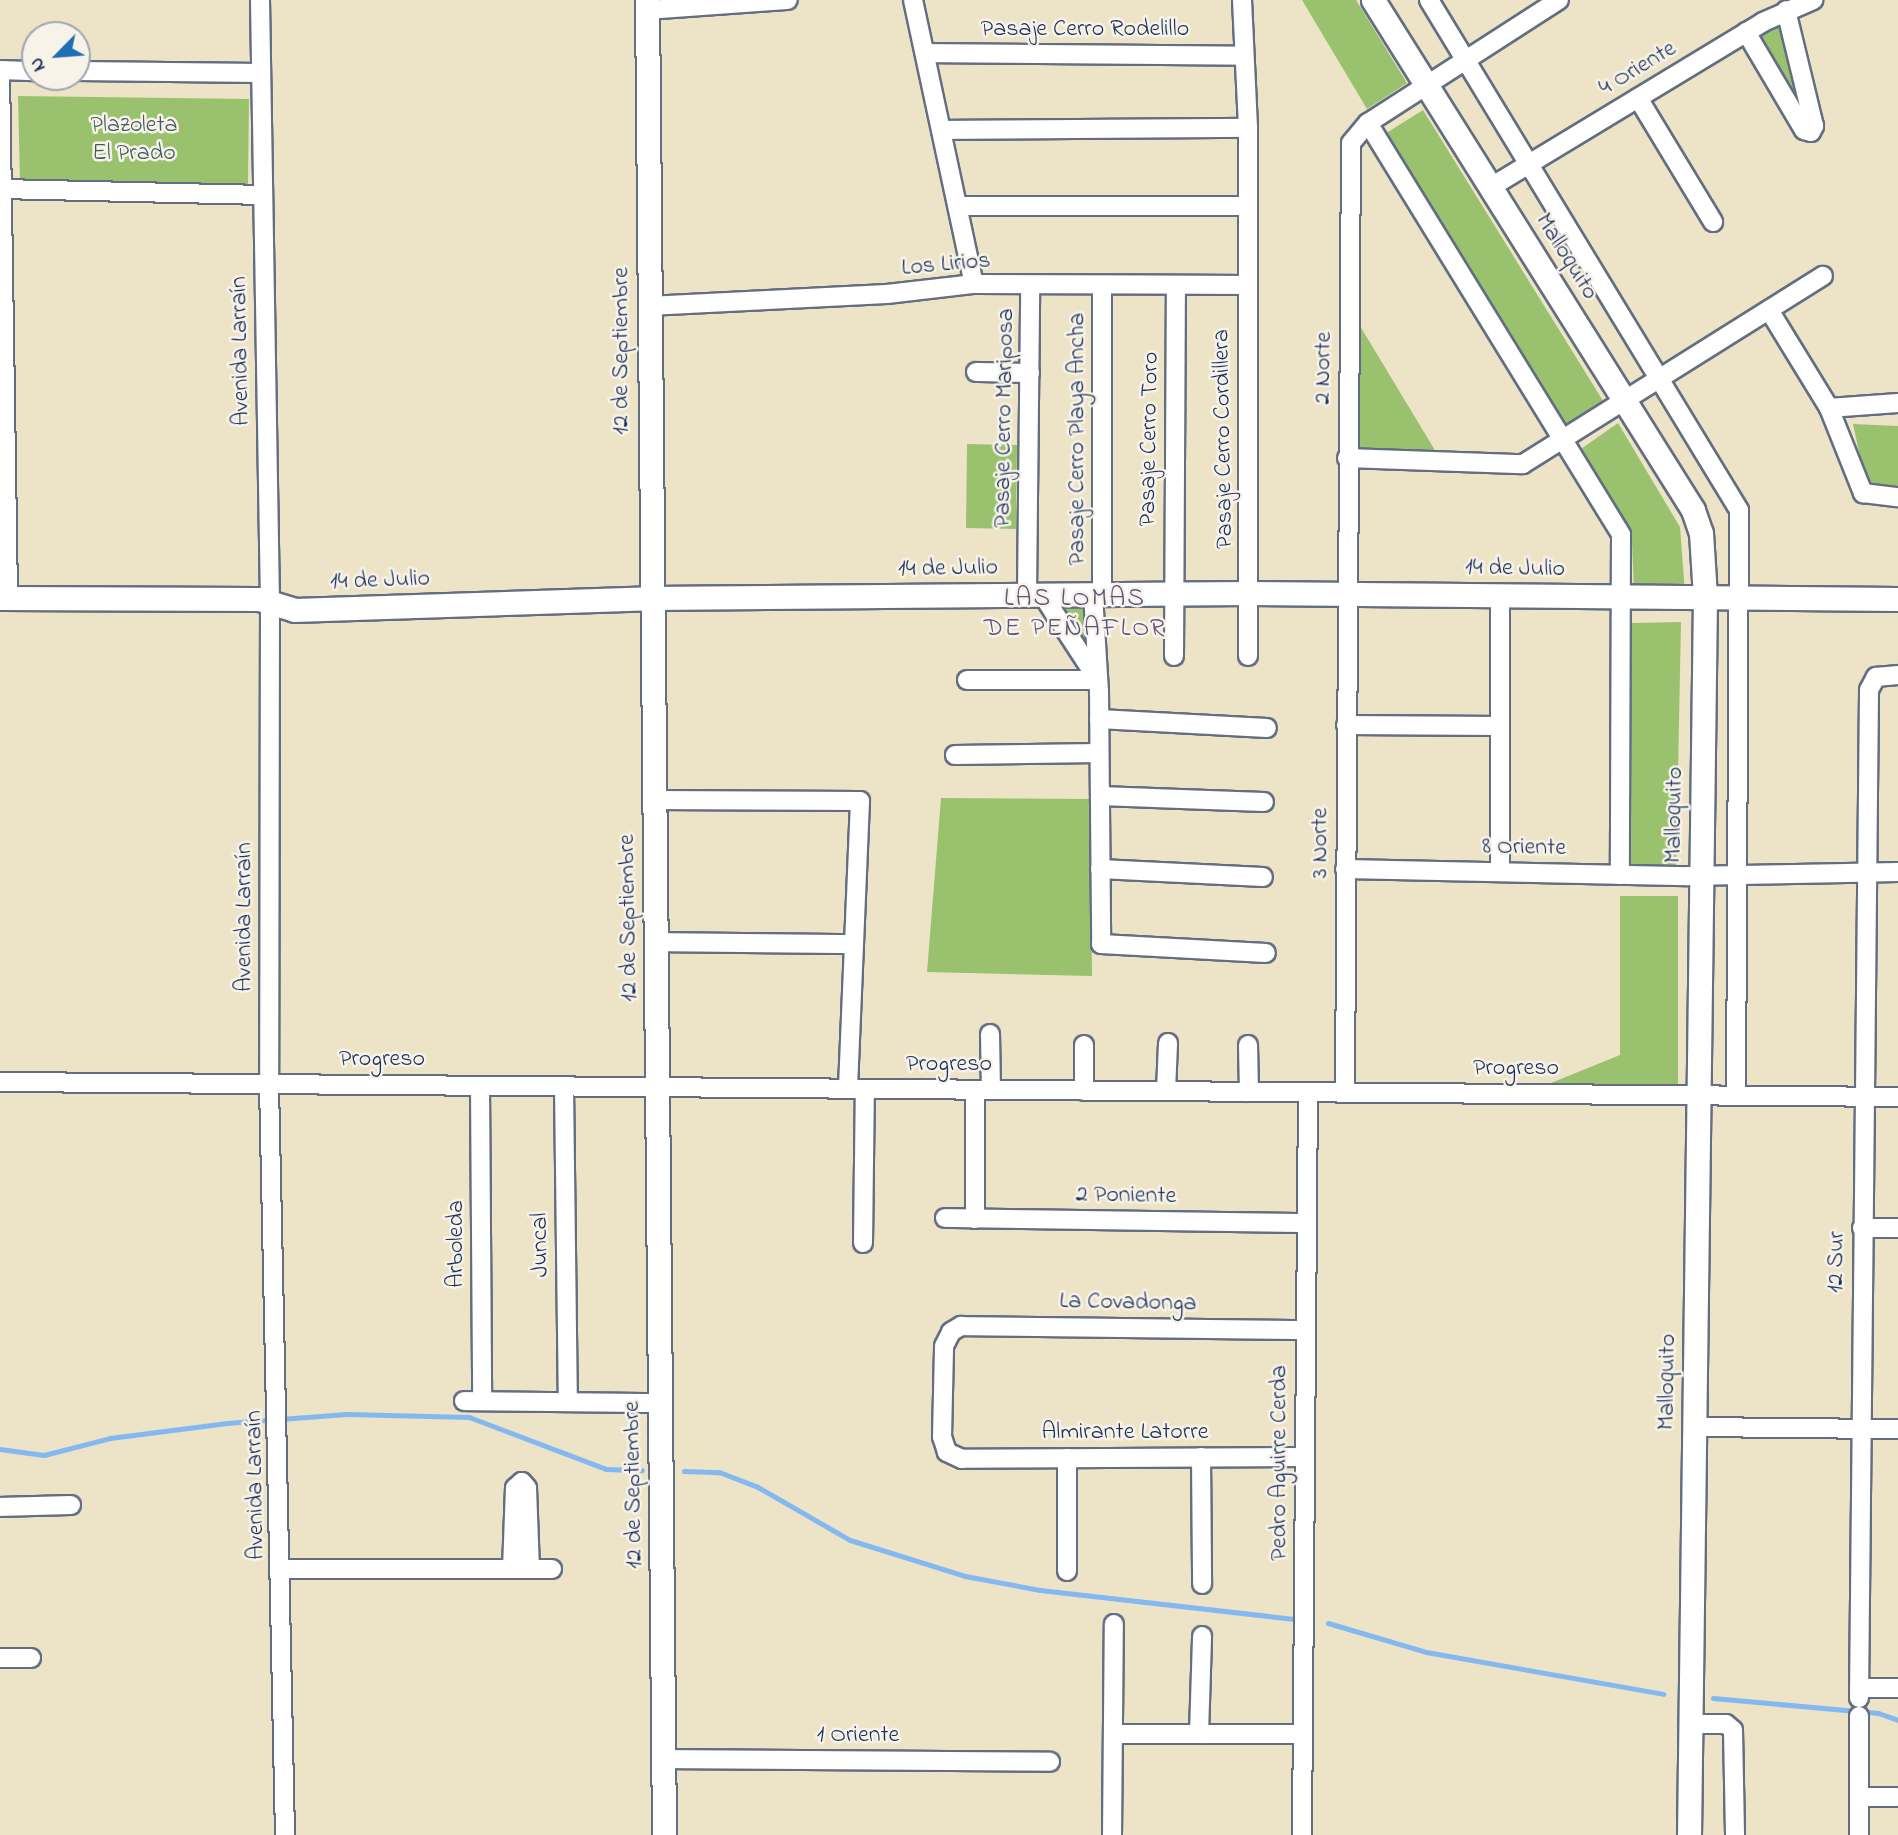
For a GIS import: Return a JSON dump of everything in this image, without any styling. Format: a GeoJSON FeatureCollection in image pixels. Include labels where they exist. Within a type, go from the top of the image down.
{"type":"FeatureCollection","features":[{"type":"Feature","properties":{"kind":"street","name":"Avenida Larraín"},"geometry":{"type":"LineString","coordinates":[[260,0],[270,602],[269,1084],[282,1569],[285,1835]]}},
{"type":"Feature","properties":{"kind":"street"},"geometry":{"type":"LineString","coordinates":[[648,5],[788,0]]}},
{"type":"Feature","properties":{"kind":"street"},"geometry":{"type":"LineString","coordinates":[[913,0],[974,284]]}},
{"type":"Feature","properties":{"kind":"street","name":"Pasaje Cerro Cordillera"},"geometry":{"type":"LineString","coordinates":[[1242,0],[1248,128],[1248,656]]}},
{"type":"Feature","properties":{"kind":"street","name":"Malloquito"},"geometry":{"type":"LineString","coordinates":[[1373,0],[1693,510],[1702,533],[1705,597],[1689,1835]]}},
{"type":"Feature","properties":{"kind":"street"},"geometry":{"type":"LineString","coordinates":[[1429,0],[1737,505],[1740,597],[1736,1096]]}},
{"type":"Feature","properties":{"kind":"street"},"geometry":{"type":"LineString","coordinates":[[1559,0],[1464,58],[1368,123],[1621,535],[1623,596],[1620,874]]}},
{"type":"Feature","properties":{"kind":"street","name":"4 Oriente"},"geometry":{"type":"LineString","coordinates":[[1491,187],[1746,32],[1786,10],[1813,0]]}},
{"type":"Feature","properties":{"kind":"street","name":"12 de Septiembre"},"geometry":{"type":"LineString","coordinates":[[648,5],[650,598],[659,1087],[659,1487],[664,1835]]}},
{"type":"Feature","properties":{"kind":"street"},"geometry":{"type":"LineString","coordinates":[[1746,32],[1804,130],[1811,132],[1814,126],[1786,10]]}},
{"type":"Feature","properties":{"kind":"street","name":"Pasaje Cerro Rodelillo"},"geometry":{"type":"LineString","coordinates":[[925,54],[1244,56]]}},
{"type":"Feature","properties":{"kind":"street"},"geometry":{"type":"LineString","coordinates":[[4,598],[0,70],[21,71]]}},
{"type":"Feature","properties":{"kind":"street"},"geometry":{"type":"LineString","coordinates":[[91,71],[261,73]]}},
{"type":"Feature","properties":{"kind":"street"},"geometry":{"type":"LineString","coordinates":[[1638,98],[1713,222]]}},
{"type":"Feature","properties":{"kind":"street","name":"2 Norte"},"geometry":{"type":"LineString","coordinates":[[1346,594],[1351,143],[1368,123]]}},
{"type":"Feature","properties":{"kind":"street"},"geometry":{"type":"LineString","coordinates":[[941,130],[1248,128]]}},
{"type":"Feature","properties":{"kind":"street"},"geometry":{"type":"LineString","coordinates":[[1,189],[263,195]]}},
{"type":"Feature","properties":{"kind":"street"},"geometry":{"type":"LineString","coordinates":[[958,206],[1247,205]]}},
{"type":"Feature","properties":{"kind":"street"},"geometry":{"type":"LineString","coordinates":[[1348,458],[1522,464],[1823,276]]}},
{"type":"Feature","properties":{"kind":"street","name":"Los Lirios"},"geometry":{"type":"LineString","coordinates":[[648,306],[887,294],[974,284],[1247,285]]}},
{"type":"Feature","properties":{"kind":"street","name":"Pasaje Cerro Mariposa"},"geometry":{"type":"LineString","coordinates":[[1030,285],[1035,594]]}},
{"type":"Feature","properties":{"kind":"street","name":"Pasaje Cerro Playa Ancha"},"geometry":{"type":"LineString","coordinates":[[1102,285],[1095,677],[1099,719],[1101,944],[1266,953]]}},
{"type":"Feature","properties":{"kind":"street","name":"Pasaje Cerro Toro"},"geometry":{"type":"LineString","coordinates":[[1174,656],[1176,285]]}},
{"type":"Feature","properties":{"kind":"street"},"geometry":{"type":"LineString","coordinates":[[1769,310],[1829,408],[1863,493],[1898,497]]}},
{"type":"Feature","properties":{"kind":"street"},"geometry":{"type":"LineString","coordinates":[[976,372],[1030,373]]}},
{"type":"Feature","properties":{"kind":"street"},"geometry":{"type":"LineString","coordinates":[[1829,408],[1898,403]]}},
{"type":"Feature","properties":{"kind":"street","name":"14 de Julio"},"geometry":{"type":"LineString","coordinates":[[4,598],[270,602],[294,610],[650,598],[1174,593],[1898,599]]}},
{"type":"Feature","properties":{"kind":"street"},"geometry":{"type":"LineString","coordinates":[[1035,594],[1095,677]]}},
{"type":"Feature","properties":{"kind":"street","name":"3 Norte"},"geometry":{"type":"LineString","coordinates":[[1345,1093],[1346,594]]}},
{"type":"Feature","properties":{"kind":"street"},"geometry":{"type":"LineString","coordinates":[[1500,595],[1500,872]]}},
{"type":"Feature","properties":{"kind":"street","name":"12 Sur"},"geometry":{"type":"LineString","coordinates":[[1859,1835],[1859,1428],[1869,690],[1873,680],[1898,675]]}},
{"type":"Feature","properties":{"kind":"street"},"geometry":{"type":"LineString","coordinates":[[967,680],[1095,677]]}},
{"type":"Feature","properties":{"kind":"street"},"geometry":{"type":"LineString","coordinates":[[1099,719],[1267,728]]}},
{"type":"Feature","properties":{"kind":"street"},"geometry":{"type":"LineString","coordinates":[[1346,726],[1500,726]]}},
{"type":"Feature","properties":{"kind":"street"},"geometry":{"type":"LineString","coordinates":[[955,755],[1099,753]]}},
{"type":"Feature","properties":{"kind":"street"},"geometry":{"type":"LineString","coordinates":[[1100,796],[1264,802]]}},
{"type":"Feature","properties":{"kind":"street"},"geometry":{"type":"LineString","coordinates":[[653,800],[860,801],[854,944],[863,1243]]}},
{"type":"Feature","properties":{"kind":"street"},"geometry":{"type":"LineString","coordinates":[[1100,869],[1263,877]]}},
{"type":"Feature","properties":{"kind":"street","name":"8 Oriente"},"geometry":{"type":"LineString","coordinates":[[1345,869],[1620,874],[1898,872]]}},
{"type":"Feature","properties":{"kind":"street"},"geometry":{"type":"LineString","coordinates":[[655,942],[854,944]]}},
{"type":"Feature","properties":{"kind":"street"},"geometry":{"type":"LineString","coordinates":[[975,1219],[983,1090],[990,1034]]}},
{"type":"Feature","properties":{"kind":"street"},"geometry":{"type":"LineString","coordinates":[[1166,1091],[1168,1043]]}},
{"type":"Feature","properties":{"kind":"street"},"geometry":{"type":"LineString","coordinates":[[1084,1045],[1084,1091]]}},
{"type":"Feature","properties":{"kind":"street"},"geometry":{"type":"LineString","coordinates":[[1248,1045],[1249,1092]]}},
{"type":"Feature","properties":{"kind":"street","name":"Progreso"},"geometry":{"type":"LineString","coordinates":[[0,1082],[1898,1097]]}},
{"type":"Feature","properties":{"kind":"street","name":"Arboleda"},"geometry":{"type":"LineString","coordinates":[[480,1086],[482,1401]]}},
{"type":"Feature","properties":{"kind":"street","name":"Juncal"},"geometry":{"type":"LineString","coordinates":[[564,1086],[568,1402]]}},
{"type":"Feature","properties":{"kind":"street","name":"Pedro Aguirre Cerda"},"geometry":{"type":"LineString","coordinates":[[1302,1835],[1308,1092]]}},
{"type":"Feature","properties":{"kind":"street","name":"2 Poniente"},"geometry":{"type":"LineString","coordinates":[[945,1218],[1307,1223]]}},
{"type":"Feature","properties":{"kind":"street"},"geometry":{"type":"LineString","coordinates":[[1862,1228],[1898,1228]]}},
{"type":"Feature","properties":{"kind":"street","name":"La Covadonga"},"geometry":{"type":"LineString","coordinates":[[947,1452],[942,1437],[943,1346],[951,1332],[961,1326],[1306,1330]]}},
{"type":"Feature","properties":{"kind":"street"},"geometry":{"type":"LineString","coordinates":[[464,1401],[659,1403]]}},
{"type":"Feature","properties":{"kind":"street"},"geometry":{"type":"LineString","coordinates":[[1694,1427],[1898,1429]]}},
{"type":"Feature","properties":{"kind":"street","name":"Almirante Latorre"},"geometry":{"type":"LineString","coordinates":[[947,1452],[962,1458],[1305,1457]]}},
{"type":"Feature","properties":{"kind":"street"},"geometry":{"type":"LineString","coordinates":[[1201,1457],[1202,1584]]}},
{"type":"Feature","properties":{"kind":"street"},"geometry":{"type":"LineString","coordinates":[[1067,1458],[1067,1571]]}},
{"type":"Feature","properties":{"kind":"street"},"geometry":{"type":"LineString","coordinates":[[0,1507],[71,1505]]}},
{"type":"Feature","properties":{"kind":"street"},"geometry":{"type":"LineString","coordinates":[[282,1569],[552,1569]]}},
{"type":"Feature","properties":{"kind":"street"},"geometry":{"type":"LineString","coordinates":[[1112,1835],[1114,1624]]}},
{"type":"Feature","properties":{"kind":"street"},"geometry":{"type":"LineString","coordinates":[[1199,1734],[1202,1636]]}},
{"type":"Feature","properties":{"kind":"street"},"geometry":{"type":"LineString","coordinates":[[0,1658],[30,1658]]}},
{"type":"Feature","properties":{"kind":"street"},"geometry":{"type":"LineString","coordinates":[[1859,1700],[1898,1688]]}},
{"type":"Feature","properties":{"kind":"street"},"geometry":{"type":"LineString","coordinates":[[1690,1724],[1726,1724],[1733,1730],[1735,1835]]}},
{"type":"Feature","properties":{"kind":"street"},"geometry":{"type":"LineString","coordinates":[[1113,1734],[1303,1734]]}},
{"type":"Feature","properties":{"kind":"street","name":"1 Oriente"},"geometry":{"type":"LineString","coordinates":[[665,1759],[1049,1762]]}},
{"type":"Feature","properties":{"kind":"street"},"geometry":{"type":"LineString","coordinates":[[1859,1797],[1897,1797]]}},
{"type":"Feature","properties":{"kind":"green space"},"geometry":{"type":"Polygon","coordinates":[[[1302,0],[1356,0],[1407,83],[1367,109],[1302,0]]]}},
{"type":"Feature","properties":{"kind":"green space"},"geometry":{"type":"Polygon","coordinates":[[[1780,24],[1807,120],[1755,38],[1780,24]]]}},
{"type":"Feature","properties":{"kind":"green space","name":"Plazoleta El Prado"},"geometry":{"type":"Polygon","coordinates":[[[18,96],[249,99],[248,184],[20,182],[18,96]]]}},
{"type":"Feature","properties":{"kind":"green space"},"geometry":{"type":"Polygon","coordinates":[[[1423,110],[1605,404],[1565,430],[1380,137],[1423,110]]]}},
{"type":"Feature","properties":{"kind":"green space"},"geometry":{"type":"Polygon","coordinates":[[[1357,321],[1436,452],[1352,448],[1357,321]]]}},
{"type":"Feature","properties":{"kind":"green space"},"geometry":{"type":"Polygon","coordinates":[[[1618,423],[1680,527],[1685,593],[1634,593],[1632,543],[1578,451],[1618,423]]]}},
{"type":"Feature","properties":{"kind":"green space"},"geometry":{"type":"Polygon","coordinates":[[[1853,424],[1898,426],[1898,491],[1867,489],[1853,424]]]}},
{"type":"Feature","properties":{"kind":"green space"},"geometry":{"type":"Polygon","coordinates":[[[967,444],[1017,445],[1016,529],[966,528],[967,444]]]}},
{"type":"Feature","properties":{"kind":"green space"},"geometry":{"type":"Polygon","coordinates":[[[1056,602],[1085,602],[1084,641],[1056,602]]]}},
{"type":"Feature","properties":{"kind":"green space"},"geometry":{"type":"Polygon","coordinates":[[[1681,622],[1676,874],[1630,872],[1632,623],[1681,622]]]}},
{"type":"Feature","properties":{"kind":"green space"},"geometry":{"type":"Polygon","coordinates":[[[941,798],[1090,799],[1092,976],[927,972],[941,798]]]}},
{"type":"Feature","properties":{"kind":"green space"},"geometry":{"type":"Polygon","coordinates":[[[1620,896],[1678,896],[1678,1086],[1541,1087],[1620,1055],[1620,896]]]}},
{"type":"Feature","properties":{"kind":"waterway"},"geometry":{"type":"LineString","coordinates":[[0,1449],[44,1455],[110,1438],[227,1423],[347,1414],[469,1417],[606,1469],[642,1470]]}},
{"type":"Feature","properties":{"kind":"waterway"},"geometry":{"type":"LineString","coordinates":[[684,1471],[719,1472],[756,1486],[850,1540],[965,1576],[1040,1590],[1296,1619]]}},
{"type":"Feature","properties":{"kind":"waterway"},"geometry":{"type":"LineString","coordinates":[[1328,1623],[1426,1652],[1663,1694]]}},
{"type":"Feature","properties":{"kind":"waterway"},"geometry":{"type":"LineString","coordinates":[[1713,1698],[1878,1713],[1898,1720]]}},
{"type":"Feature","properties":{"kind":"district","name":"LAS LOMAS DE PEÑAFLOR"},"geometry":{"type":"Point","coordinates":[1075,615]}}]}
